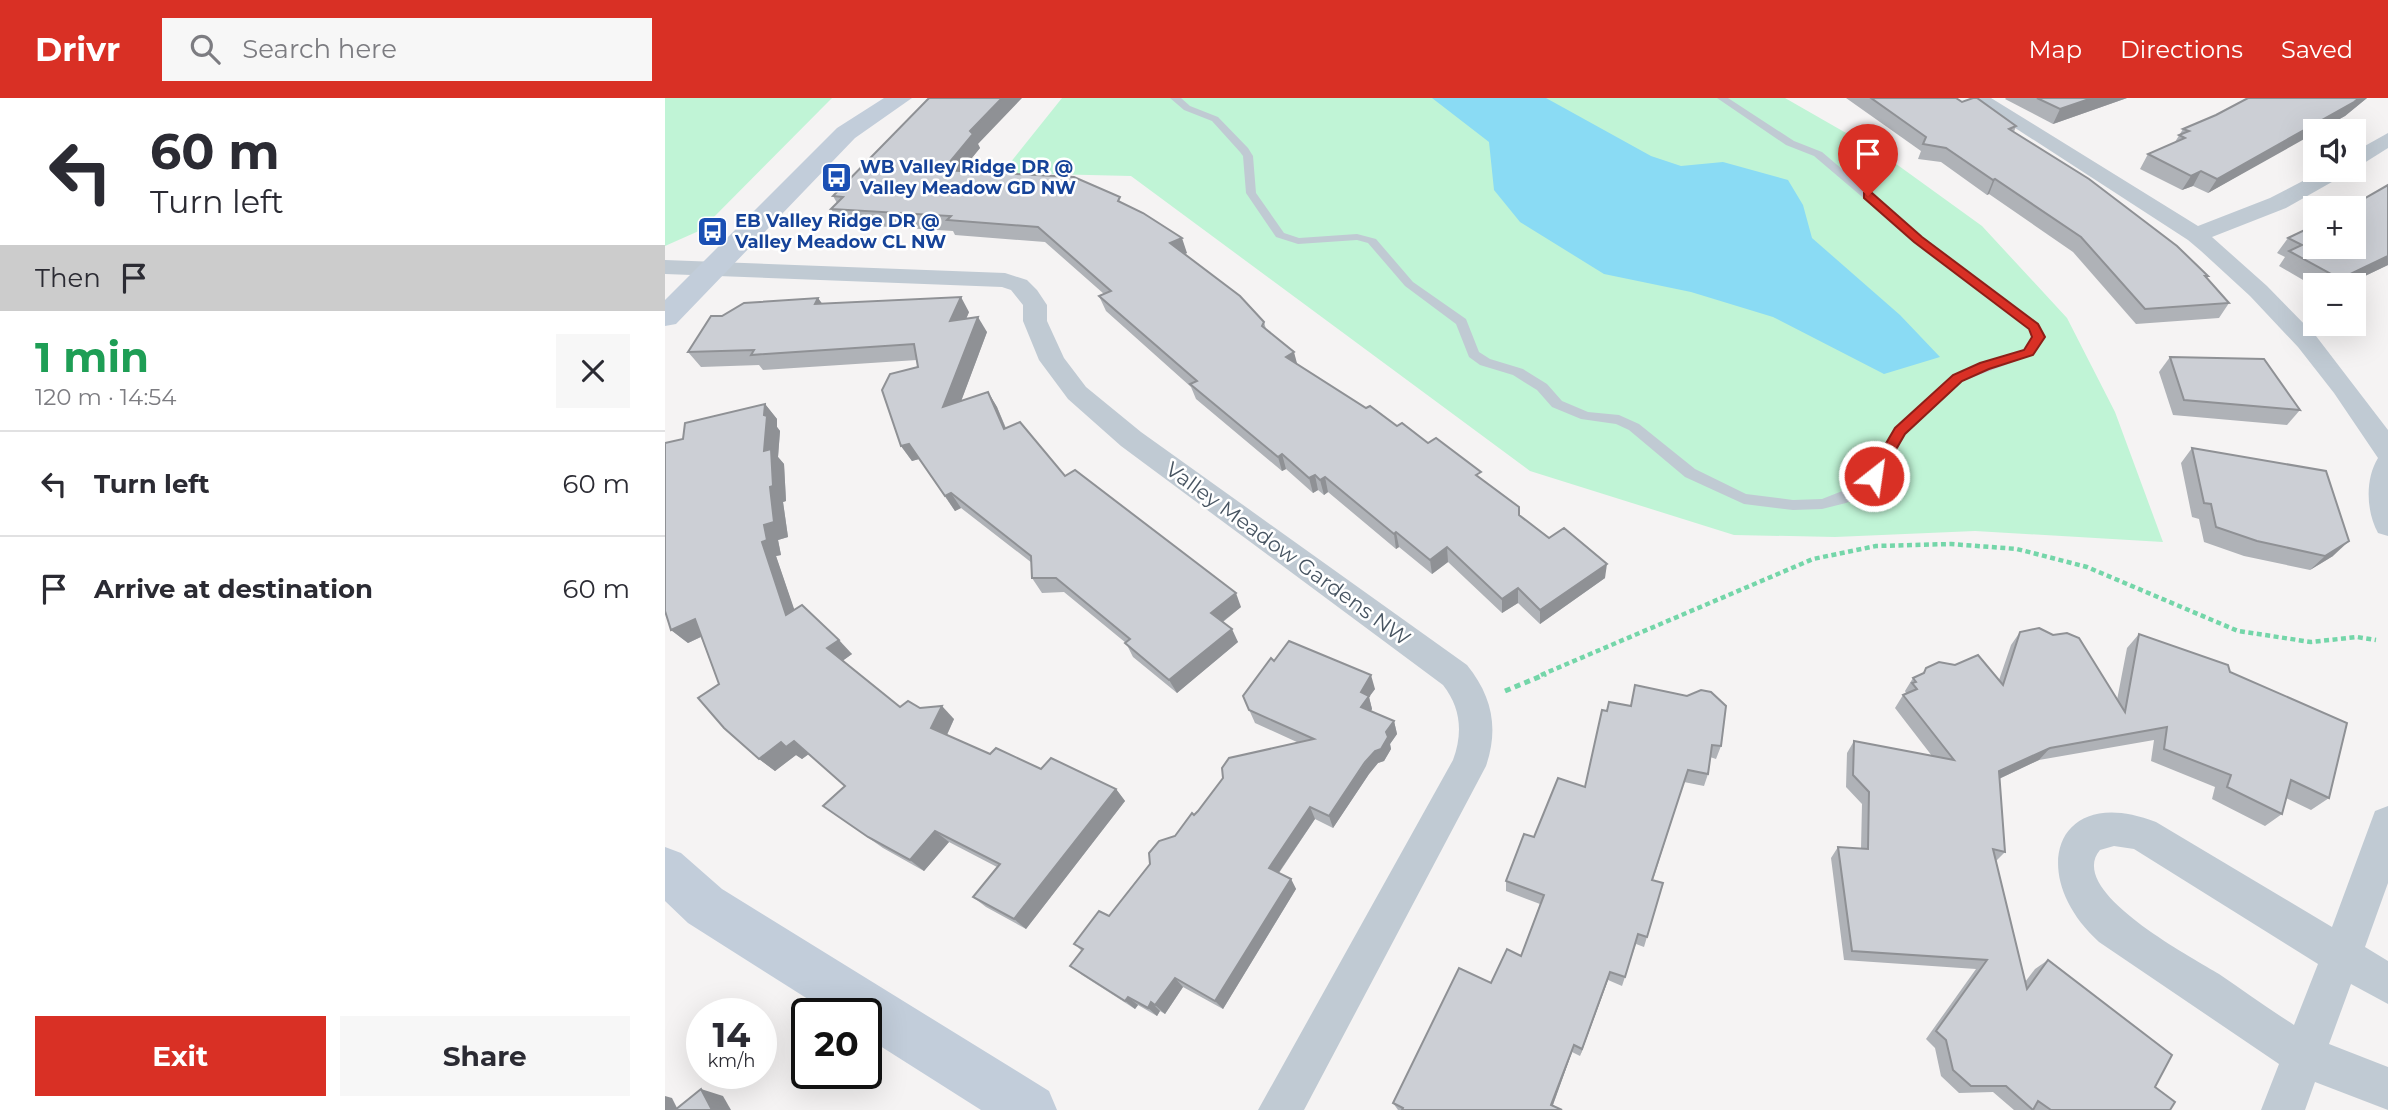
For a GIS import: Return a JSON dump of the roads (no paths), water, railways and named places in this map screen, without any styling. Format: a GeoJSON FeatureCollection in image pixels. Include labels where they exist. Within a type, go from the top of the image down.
{"type":"FeatureCollection","features":[{"type":"Feature","properties":{"kind":"street"},"geometry":{"type":"LineString","coordinates":[[846,133],[853,108],[863,98]]}},
{"type":"Feature","properties":{"kind":"street"},"geometry":{"type":"LineString","coordinates":[[665,317],[846,133],[900,98]]}},
{"type":"Feature","properties":{"kind":"street"},"geometry":{"type":"LineString","coordinates":[[1978,98],[2196,235],[2296,328],[2359,408],[2388,451]]}},
{"type":"Feature","properties":{"kind":"street"},"geometry":{"type":"LineString","coordinates":[[2366,153],[2388,139]]}},
{"type":"Feature","properties":{"kind":"street"},"geometry":{"type":"LineString","coordinates":[[2196,235],[2277,203],[2316,182]]}},
{"type":"Feature","properties":{"kind":"street","name":"Valley Meadow Gardens NW"},"geometry":{"type":"LineString","coordinates":[[665,267],[1005,280],[1019,285],[1034,305],[1035,321],[1052,360],[1077,393],[1131,439],[1464,684],[1478,719],[1478,735],[1468,766],[1280,1110]]}},
{"type":"Feature","properties":{"kind":"street"},"geometry":{"type":"LineString","coordinates":[[2388,465],[2382,499],[2388,525]]}},
{"type":"Feature","properties":{"kind":"street"},"geometry":{"type":"LineString","coordinates":[[2283,1110],[2375,867],[2388,823]]}},
{"type":"Feature","properties":{"kind":"street"},"geometry":{"type":"LineString","coordinates":[[2388,984],[2143,834],[2126,829],[2108,829],[2094,833],[2083,841],[2077,854],[2074,870],[2079,887],[2104,921],[2303,1054],[2388,1089]]}},
{"type":"Feature","properties":{"kind":"street"},"geometry":{"type":"LineString","coordinates":[[665,869],[705,906],[1030,1110]]}},
{"type":"Feature","properties":{"kind":"lane"},"geometry":{"type":"LineString","coordinates":[[1175,98],[1187,108],[1215,120],[1244,150],[1248,156],[1251,193],[1280,235],[1298,241],[1357,237],[1372,241],[1409,284],[1462,322],[1473,354],[1485,362],[1518,372],[1542,387],[1557,404],[1586,416],[1619,420],[1634,427],[1690,473],[1744,499],[1793,505],[1822,504],[1842,499],[1860,490],[1874,476],[1900,431],[1958,378],[2028,352],[2039,337],[2034,327],[1918,239],[1838,169],[1818,154],[1790,143],[1722,98]]}},
{"type":"Feature","properties":{"kind":"water"},"geometry":{"type":"Polygon","coordinates":[[[1432,98],[1546,98],[1651,156],[1681,166],[1723,162],[1788,180],[1803,205],[1812,238],[1900,315],[1940,357],[1884,374],[1773,317],[1691,292],[1604,274],[1520,222],[1494,190],[1489,142],[1432,98]]]}},
{"type":"Feature","properties":{"kind":"place","name":"WB Valley Ridge DR @ Valley Meadow GD NW"},"geometry":{"type":"Point","coordinates":[837,177]}},
{"type":"Feature","properties":{"kind":"place","name":"EB Valley Ridge DR @ Valley Meadow CL NW"},"geometry":{"type":"Point","coordinates":[712,231]}}]}
